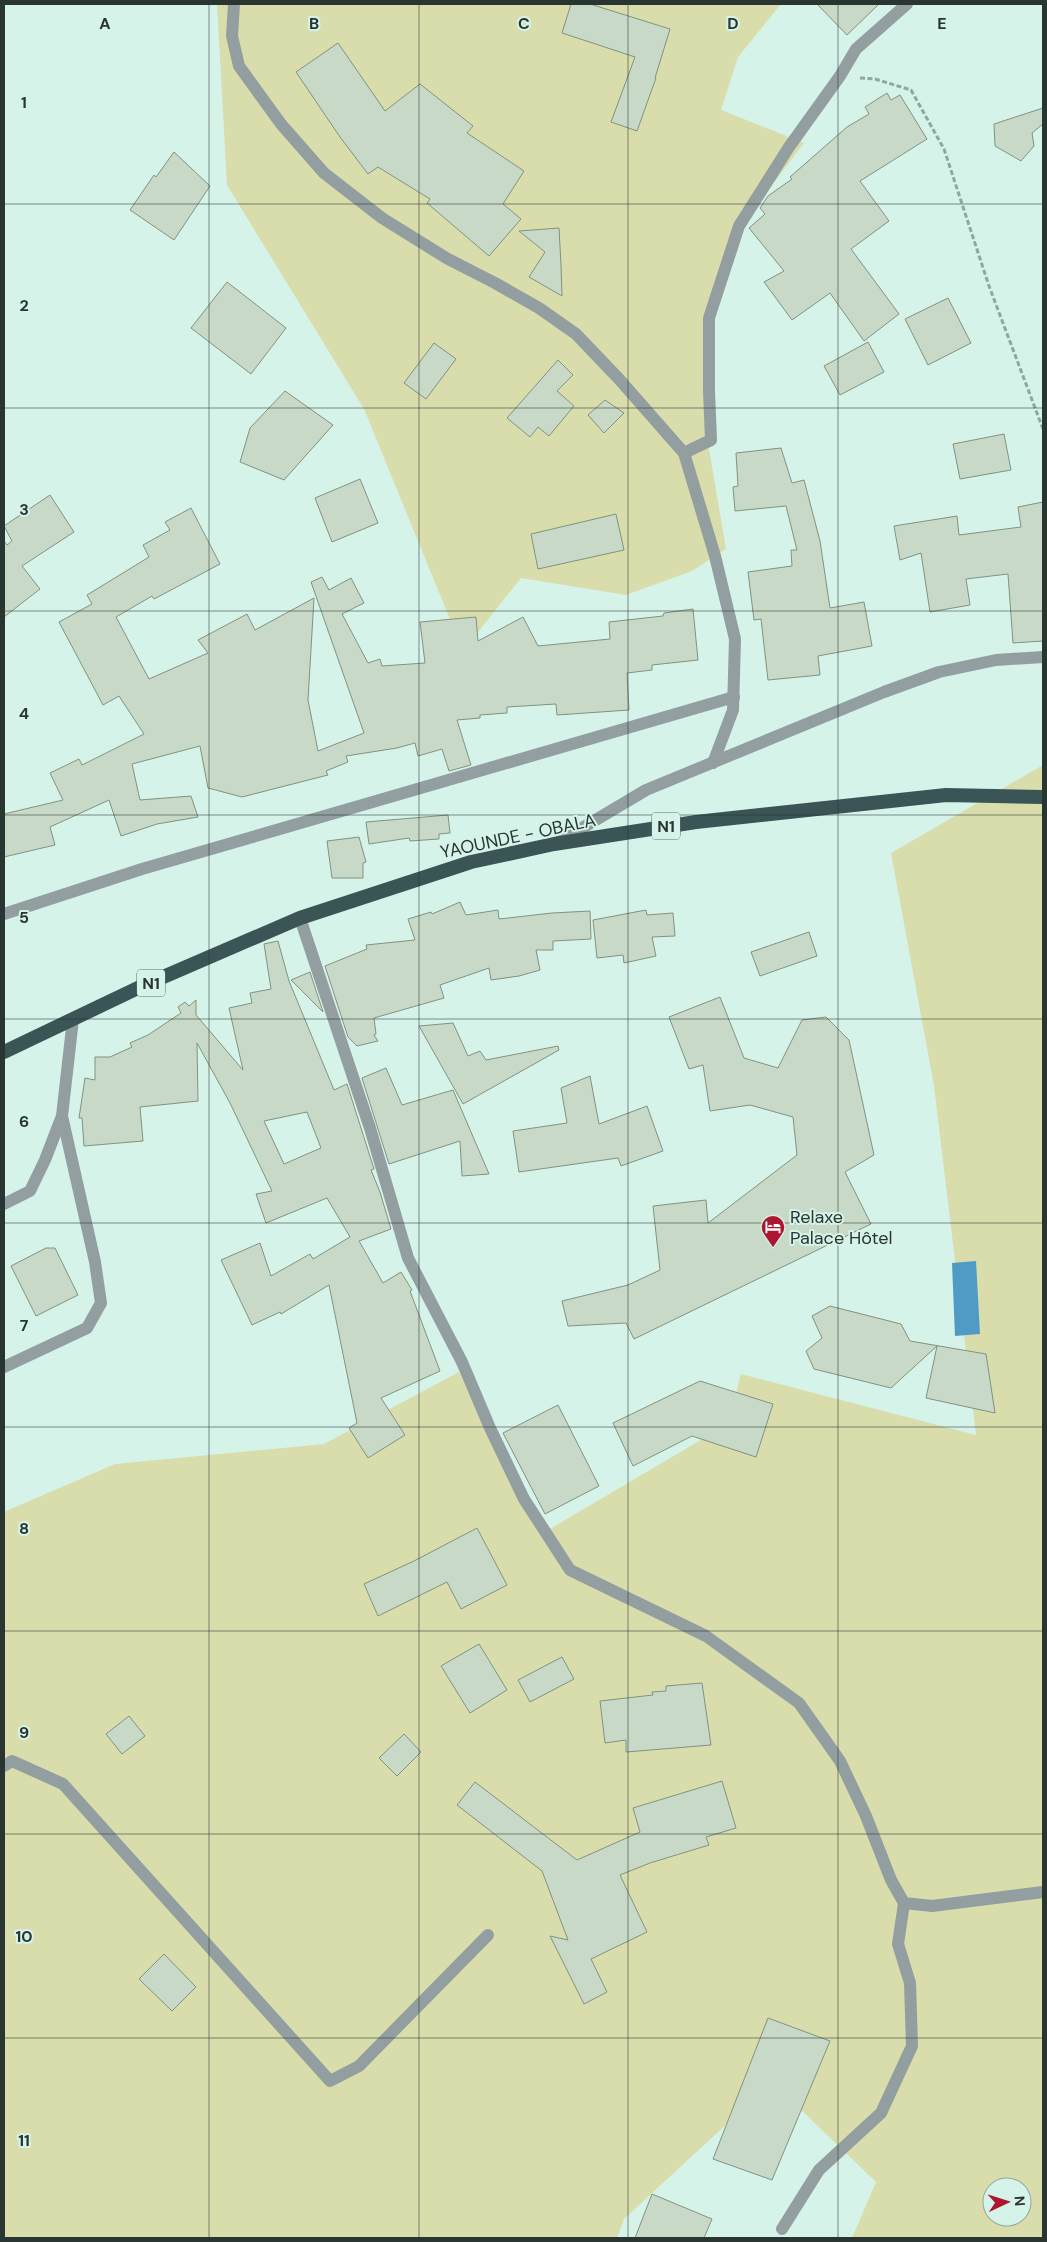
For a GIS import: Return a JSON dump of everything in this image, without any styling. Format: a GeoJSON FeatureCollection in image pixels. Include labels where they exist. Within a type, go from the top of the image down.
{"type":"FeatureCollection","features":[{"type":"Feature","properties":{"kind":"highway","name":"YAOUNDE - OBALA"},"geometry":{"type":"LineString","coordinates":[[4,1052],[140,987],[300,918],[471,862],[554,844],[696,822],[946,795],[1043,797]]}},
{"type":"Feature","properties":{"kind":"street"},"geometry":{"type":"LineString","coordinates":[[234,4],[232,36],[239,66],[281,124],[324,173],[382,218],[448,259],[495,282],[539,308],[576,334],[619,379],[684,453],[715,556],[735,640],[733,710],[712,763]]}},
{"type":"Feature","properties":{"kind":"street"},"geometry":{"type":"LineString","coordinates":[[684,453],[711,440],[709,318],[739,226],[789,146],[840,76],[856,49],[907,4]]}},
{"type":"Feature","properties":{"kind":"street"},"geometry":{"type":"LineString","coordinates":[[554,844],[646,790],[884,692],[940,672],[996,660],[1043,657]]}},
{"type":"Feature","properties":{"kind":"street"},"geometry":{"type":"LineString","coordinates":[[4,914],[142,869],[734,697]]}},
{"type":"Feature","properties":{"kind":"street"},"geometry":{"type":"LineString","coordinates":[[300,918],[370,1128],[408,1258],[462,1362],[490,1428],[524,1499],[570,1570],[706,1636],[799,1703],[840,1761],[866,1816],[891,1880],[904,1903],[898,1944],[910,1983],[912,2046],[882,2113],[819,2170],[782,2229]]}},
{"type":"Feature","properties":{"kind":"street"},"geometry":{"type":"LineString","coordinates":[[4,1204],[30,1191],[45,1160],[62,1116],[73,1019]]}},
{"type":"Feature","properties":{"kind":"street"},"geometry":{"type":"LineString","coordinates":[[4,1367],[87,1328],[101,1303],[95,1262],[62,1116]]}},
{"type":"Feature","properties":{"kind":"street"},"geometry":{"type":"LineString","coordinates":[[4,1766],[12,1761],[63,1784],[330,2081],[359,2066],[488,1935]]}},
{"type":"Feature","properties":{"kind":"street"},"geometry":{"type":"LineString","coordinates":[[904,1903],[932,1906],[1043,1892]]}},
{"type":"Feature","properties":{"kind":"path"},"geometry":{"type":"LineString","coordinates":[[840,76],[875,79],[911,90],[944,149],[989,286],[1043,429]]}},
{"type":"Feature","properties":{"kind":"green space"},"geometry":{"type":"Polygon","coordinates":[[[217,4],[781,4],[738,57],[721,110],[804,143],[745,221],[712,317],[708,443],[726,549],[692,571],[626,595],[521,578],[463,651],[364,409],[227,185],[217,4]]]}},
{"type":"Feature","properties":{"kind":"green space"},"geometry":{"type":"Polygon","coordinates":[[[1043,765],[1043,2238],[852,2238],[876,2182],[772,2082],[624,2219],[617,2238],[4,2238],[4,1512],[115,1464],[324,1444],[459,1372],[543,1533],[728,1424],[741,1374],[976,1435],[934,1086],[891,853],[1043,765]]]}},
{"type":"Feature","properties":{"kind":"water"},"geometry":{"type":"Polygon","coordinates":[[[976,1261],[980,1334],[955,1336],[952,1263],[976,1261]]]}},
{"type":"Feature","properties":{"kind":"building"},"geometry":{"type":"Polygon","coordinates":[[[571,4],[590,4],[670,29],[656,78],[637,131],[611,122],[635,57],[562,33],[571,4]]]}},
{"type":"Feature","properties":{"kind":"building"},"geometry":{"type":"Polygon","coordinates":[[[817,4],[879,4],[847,35],[817,4]]]}},
{"type":"Feature","properties":{"kind":"building"},"geometry":{"type":"Polygon","coordinates":[[[338,43],[385,111],[420,84],[473,126],[467,133],[524,171],[503,204],[521,219],[489,256],[427,203],[430,199],[378,167],[368,174],[340,137],[296,72],[338,43]]]}},
{"type":"Feature","properties":{"kind":"building"},"geometry":{"type":"Polygon","coordinates":[[[887,93],[891,100],[900,95],[927,139],[860,181],[889,221],[851,249],[899,314],[864,341],[830,293],[792,320],[764,282],[784,271],[749,228],[765,214],[760,208],[768,196],[792,179],[790,177],[847,127],[869,114],[865,107],[887,93]]]}},
{"type":"Feature","properties":{"kind":"building"},"geometry":{"type":"Polygon","coordinates":[[[1043,108],[1043,124],[1032,133],[1034,146],[1021,161],[995,146],[994,124],[1043,108]]]}},
{"type":"Feature","properties":{"kind":"building"},"geometry":{"type":"Polygon","coordinates":[[[174,152],[210,186],[174,240],[130,210],[154,175],[156,177],[174,152]]]}},
{"type":"Feature","properties":{"kind":"building"},"geometry":{"type":"Polygon","coordinates":[[[559,228],[562,296],[529,277],[545,252],[519,231],[559,228]]]}},
{"type":"Feature","properties":{"kind":"building"},"geometry":{"type":"Polygon","coordinates":[[[227,282],[286,328],[251,374],[191,328],[227,282]]]}},
{"type":"Feature","properties":{"kind":"building"},"geometry":{"type":"Polygon","coordinates":[[[948,298],[971,343],[928,365],[905,319],[948,298]]]}},
{"type":"Feature","properties":{"kind":"building"},"geometry":{"type":"Polygon","coordinates":[[[868,342],[884,372],[840,395],[824,366],[868,342]]]}},
{"type":"Feature","properties":{"kind":"building"},"geometry":{"type":"Polygon","coordinates":[[[434,343],[456,359],[426,399],[404,383],[434,343]]]}},
{"type":"Feature","properties":{"kind":"building"},"geometry":{"type":"Polygon","coordinates":[[[558,360],[573,375],[557,391],[574,406],[549,436],[538,427],[530,437],[507,418],[558,360]]]}},
{"type":"Feature","properties":{"kind":"building"},"geometry":{"type":"Polygon","coordinates":[[[285,391],[333,425],[284,480],[240,462],[250,428],[285,391]]]}},
{"type":"Feature","properties":{"kind":"building"},"geometry":{"type":"Polygon","coordinates":[[[605,400],[624,413],[604,433],[588,415],[605,400]]]}},
{"type":"Feature","properties":{"kind":"building"},"geometry":{"type":"Polygon","coordinates":[[[1004,434],[1011,470],[960,479],[953,444],[1004,434]]]}},
{"type":"Feature","properties":{"kind":"building"},"geometry":{"type":"Polygon","coordinates":[[[781,448],[792,483],[804,480],[820,541],[830,608],[864,602],[872,646],[818,656],[820,675],[768,680],[761,619],[754,620],[748,572],[792,566],[791,550],[797,550],[786,506],[735,511],[733,487],[738,486],[736,453],[781,448]]]}},
{"type":"Feature","properties":{"kind":"building"},"geometry":{"type":"Polygon","coordinates":[[[360,479],[378,523],[332,542],[315,498],[360,479]]]}},
{"type":"Feature","properties":{"kind":"building"},"geometry":{"type":"Polygon","coordinates":[[[50,495],[74,532],[22,566],[40,589],[4,617],[4,541],[7,545],[12,541],[4,526],[50,495]]]}},
{"type":"Feature","properties":{"kind":"building"},"geometry":{"type":"Polygon","coordinates":[[[1043,502],[1043,641],[1013,643],[1008,574],[966,579],[970,605],[930,612],[921,553],[900,560],[894,526],[957,516],[959,535],[1021,527],[1018,507],[1043,502]]]}},
{"type":"Feature","properties":{"kind":"building"},"geometry":{"type":"Polygon","coordinates":[[[191,508],[220,564],[154,599],[152,596],[116,617],[149,679],[208,653],[198,640],[247,614],[255,630],[314,598],[308,700],[318,751],[364,733],[311,582],[322,577],[329,590],[351,578],[364,603],[342,614],[368,663],[380,659],[382,666],[425,663],[420,622],[476,617],[478,641],[523,617],[538,646],[610,639],[609,622],[663,616],[664,613],[693,609],[698,660],[652,665],[652,670],[627,673],[629,710],[557,715],[556,704],[507,707],[507,713],[480,715],[480,718],[457,720],[471,765],[449,771],[442,749],[418,756],[415,743],[397,748],[346,756],[348,762],[326,771],[328,775],[242,797],[208,788],[200,746],[132,764],[140,800],[191,796],[198,817],[157,824],[121,836],[109,800],[50,827],[55,845],[4,857],[4,814],[63,800],[50,773],[79,759],[82,765],[144,734],[119,696],[103,705],[59,622],[92,604],[87,595],[149,557],[143,545],[170,530],[165,522],[191,508]]]}},
{"type":"Feature","properties":{"kind":"building"},"geometry":{"type":"Polygon","coordinates":[[[616,514],[624,550],[538,569],[531,534],[616,514]]]}},
{"type":"Feature","properties":{"kind":"building"},"geometry":{"type":"Polygon","coordinates":[[[448,815],[450,833],[439,834],[439,839],[410,841],[409,838],[369,844],[366,822],[448,815]]]}},
{"type":"Feature","properties":{"kind":"building"},"geometry":{"type":"Polygon","coordinates":[[[359,837],[366,862],[363,863],[363,878],[332,878],[327,841],[359,837]]]}},
{"type":"Feature","properties":{"kind":"building"},"geometry":{"type":"Polygon","coordinates":[[[460,902],[466,915],[498,910],[499,919],[590,911],[591,939],[553,941],[553,950],[536,950],[540,970],[519,976],[491,980],[489,968],[440,985],[444,998],[374,1018],[376,1034],[374,1035],[378,1041],[357,1046],[348,1037],[325,966],[367,949],[366,945],[415,940],[408,919],[431,912],[432,914],[460,902]]]}},
{"type":"Feature","properties":{"kind":"building"},"geometry":{"type":"Polygon","coordinates":[[[646,910],[647,915],[673,913],[675,936],[652,937],[656,956],[624,963],[623,955],[597,958],[593,920],[646,910]]]}},
{"type":"Feature","properties":{"kind":"building"},"geometry":{"type":"Polygon","coordinates":[[[809,932],[817,956],[760,976],[751,952],[809,932]]]}},
{"type":"Feature","properties":{"kind":"building"},"geometry":{"type":"Polygon","coordinates":[[[278,941],[289,981],[334,1090],[347,1084],[374,1169],[371,1170],[391,1229],[359,1241],[383,1283],[401,1272],[412,1290],[410,1291],[440,1371],[381,1398],[405,1435],[368,1458],[349,1428],[357,1423],[329,1285],[281,1314],[280,1312],[252,1325],[221,1260],[260,1243],[271,1276],[310,1254],[313,1259],[350,1237],[327,1198],[266,1223],[256,1194],[272,1191],[230,1103],[197,1043],[198,1101],[140,1107],[143,1141],[84,1146],[82,1118],[79,1118],[85,1078],[95,1080],[95,1057],[110,1057],[132,1047],[130,1043],[148,1035],[181,1013],[178,1007],[185,1002],[189,1006],[196,1000],[196,1015],[243,1070],[229,1008],[252,1003],[250,993],[271,989],[264,944],[278,941]],[[307,1112],[264,1121],[284,1164],[321,1148],[307,1112]]]}},
{"type":"Feature","properties":{"kind":"building"},"geometry":{"type":"Polygon","coordinates":[[[310,972],[323,1012],[291,980],[310,972]]]}},
{"type":"Feature","properties":{"kind":"building"},"geometry":{"type":"Polygon","coordinates":[[[720,997],[744,1058],[778,1068],[802,1020],[826,1017],[849,1040],[874,1155],[845,1172],[871,1224],[634,1339],[626,1323],[568,1326],[562,1301],[628,1285],[660,1270],[653,1206],[706,1200],[708,1223],[797,1155],[793,1117],[750,1105],[710,1111],[703,1065],[689,1069],[669,1017],[720,997]]]}},
{"type":"Feature","properties":{"kind":"building"},"geometry":{"type":"Polygon","coordinates":[[[453,1023],[468,1056],[480,1051],[486,1060],[558,1046],[559,1050],[463,1104],[419,1026],[453,1023]]]}},
{"type":"Feature","properties":{"kind":"building"},"geometry":{"type":"Polygon","coordinates":[[[386,1068],[402,1105],[453,1090],[489,1174],[462,1176],[460,1141],[389,1164],[362,1078],[386,1068]]]}},
{"type":"Feature","properties":{"kind":"building"},"geometry":{"type":"Polygon","coordinates":[[[590,1076],[599,1124],[647,1106],[663,1151],[621,1166],[618,1158],[519,1172],[513,1131],[567,1123],[561,1088],[590,1076]]]}},
{"type":"Feature","properties":{"kind":"building"},"geometry":{"type":"Polygon","coordinates":[[[46,1248],[55,1248],[78,1295],[36,1316],[11,1266],[46,1248]]]}},
{"type":"Feature","properties":{"kind":"building"},"geometry":{"type":"Polygon","coordinates":[[[830,1306],[901,1324],[910,1341],[986,1354],[995,1413],[926,1398],[937,1346],[891,1388],[814,1369],[806,1351],[822,1338],[812,1316],[830,1306]]]}},
{"type":"Feature","properties":{"kind":"building"},"geometry":{"type":"Polygon","coordinates":[[[700,1381],[773,1404],[756,1457],[692,1436],[633,1466],[613,1423],[700,1381]]]}},
{"type":"Feature","properties":{"kind":"building"},"geometry":{"type":"Polygon","coordinates":[[[558,1405],[599,1486],[545,1514],[503,1433],[558,1405]]]}},
{"type":"Feature","properties":{"kind":"building"},"geometry":{"type":"Polygon","coordinates":[[[477,1528],[507,1585],[461,1609],[447,1582],[378,1616],[364,1584],[414,1561],[477,1528]]]}},
{"type":"Feature","properties":{"kind":"building"},"geometry":{"type":"Polygon","coordinates":[[[479,1644],[507,1690],[470,1713],[441,1666],[479,1644]]]}},
{"type":"Feature","properties":{"kind":"building"},"geometry":{"type":"Polygon","coordinates":[[[562,1657],[574,1679],[530,1702],[518,1680],[562,1657]]]}},
{"type":"Feature","properties":{"kind":"building"},"geometry":{"type":"Polygon","coordinates":[[[702,1683],[711,1745],[626,1752],[626,1740],[605,1743],[600,1701],[653,1695],[652,1692],[666,1691],[666,1686],[702,1683]]]}},
{"type":"Feature","properties":{"kind":"building"},"geometry":{"type":"Polygon","coordinates":[[[129,1716],[145,1736],[122,1754],[106,1734],[129,1716]]]}},
{"type":"Feature","properties":{"kind":"building"},"geometry":{"type":"Polygon","coordinates":[[[404,1734],[421,1752],[397,1776],[379,1758],[404,1734]]]}},
{"type":"Feature","properties":{"kind":"building"},"geometry":{"type":"Polygon","coordinates":[[[722,1781],[736,1828],[706,1837],[709,1845],[650,1863],[620,1875],[647,1932],[591,1959],[607,1992],[584,2004],[550,1936],[568,1940],[542,1871],[457,1805],[475,1782],[577,1860],[640,1832],[633,1808],[722,1781]]]}},
{"type":"Feature","properties":{"kind":"building"},"geometry":{"type":"Polygon","coordinates":[[[164,1954],[196,1987],[172,2011],[139,1979],[164,1954]]]}},
{"type":"Feature","properties":{"kind":"building"},"geometry":{"type":"Polygon","coordinates":[[[768,2018],[830,2041],[772,2180],[713,2159],[768,2018]]]}},
{"type":"Feature","properties":{"kind":"building"},"geometry":{"type":"Polygon","coordinates":[[[652,2194],[712,2219],[704,2238],[635,2238],[652,2194]]]}},
{"type":"Feature","properties":{"kind":"place","name":"Relaxe Palace Hôtel"},"geometry":{"type":"Point","coordinates":[773,1248]}}]}
